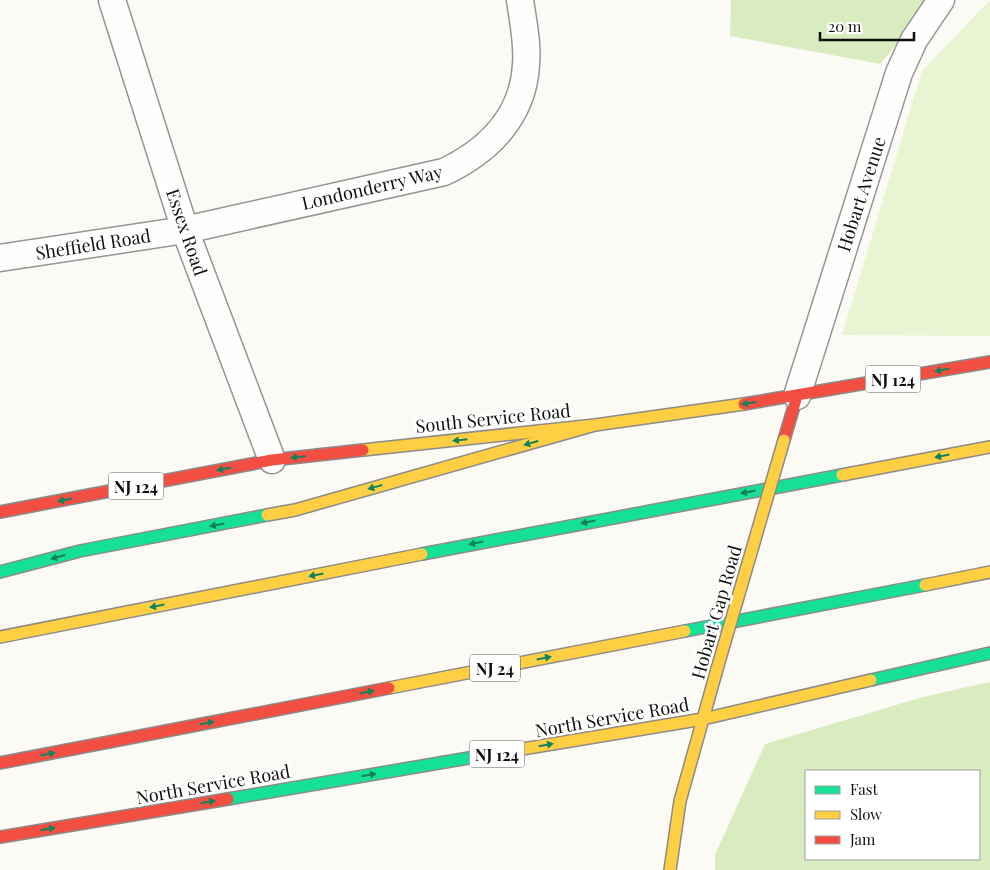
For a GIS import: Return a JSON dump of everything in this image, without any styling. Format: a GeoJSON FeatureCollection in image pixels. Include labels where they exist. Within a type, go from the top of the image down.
{"type":"FeatureCollection","features":[{"type":"Feature","properties":{"kind":"main road","name":"South Service Road"},"geometry":{"type":"LineString","coordinates":[[0,512],[272,460],[595,425],[797,396],[990,362]]}},
{"type":"Feature","properties":{"kind":"main road","name":"Hobart Gap Road"},"geometry":{"type":"LineString","coordinates":[[670,870],[680,802],[797,396]]}},
{"type":"Feature","properties":{"kind":"main road"},"geometry":{"type":"LineString","coordinates":[[0,572],[80,551],[295,510],[595,425]]}},
{"type":"Feature","properties":{"kind":"main road"},"geometry":{"type":"LineString","coordinates":[[0,637],[533,532],[990,447]]}},
{"type":"Feature","properties":{"kind":"main road","name":"NJ 24"},"geometry":{"type":"LineString","coordinates":[[0,763],[990,572]]}},
{"type":"Feature","properties":{"kind":"main road","name":"North Service Road"},"geometry":{"type":"LineString","coordinates":[[0,837],[703,719],[990,653]]}},
{"type":"Feature","properties":{"kind":"street","name":"Essex Road"},"geometry":{"type":"LineString","coordinates":[[112,0],[185,230],[272,460]]}},
{"type":"Feature","properties":{"kind":"street","name":"Londonderry Way"},"geometry":{"type":"LineString","coordinates":[[185,230],[444,172],[467,161],[488,146],[511,115],[522,91],[526,66],[526,40],[520,0]]}},
{"type":"Feature","properties":{"kind":"street","name":"Hobart Avenue"},"geometry":{"type":"LineString","coordinates":[[797,396],[899,73],[914,40],[941,0]]}},
{"type":"Feature","properties":{"kind":"street","name":"Sheffield Road"},"geometry":{"type":"LineString","coordinates":[[0,258],[185,230]]}},
{"type":"Feature","properties":{"kind":"green space"},"geometry":{"type":"Polygon","coordinates":[[[731,0],[934,0],[880,64],[730,36],[731,0]]]}},
{"type":"Feature","properties":{"kind":"green space"},"geometry":{"type":"Polygon","coordinates":[[[990,0],[990,336],[842,335],[922,71],[990,0]]]}},
{"type":"Feature","properties":{"kind":"green space"},"geometry":{"type":"Polygon","coordinates":[[[990,682],[990,870],[715,870],[715,855],[765,744],[923,697],[990,682]]]}},
{"type":"Feature","properties":{"kind":"traffic: fast"},"geometry":{"type":"LineString","coordinates":[[422,554],[842,475]]}},
{"type":"Feature","properties":{"kind":"traffic: fast"},"geometry":{"type":"LineString","coordinates":[[0,572],[80,551],[267,515]]}},
{"type":"Feature","properties":{"kind":"traffic: fast"},"geometry":{"type":"LineString","coordinates":[[685,631],[925,585]]}},
{"type":"Feature","properties":{"kind":"traffic: fast"},"geometry":{"type":"LineString","coordinates":[[871,680],[990,653]]}},
{"type":"Feature","properties":{"kind":"traffic: fast"},"geometry":{"type":"LineString","coordinates":[[228,799],[504,752]]}},
{"type":"Feature","properties":{"kind":"traffic: slow"},"geometry":{"type":"LineString","coordinates":[[363,450],[595,425],[744,404]]}},
{"type":"Feature","properties":{"kind":"traffic: slow"},"geometry":{"type":"LineString","coordinates":[[267,515],[295,510],[595,425]]}},
{"type":"Feature","properties":{"kind":"traffic: slow"},"geometry":{"type":"LineString","coordinates":[[717,669],[784,440]]}},
{"type":"Feature","properties":{"kind":"traffic: slow"},"geometry":{"type":"LineString","coordinates":[[842,475],[990,447]]}},
{"type":"Feature","properties":{"kind":"traffic: slow"},"geometry":{"type":"LineString","coordinates":[[0,637],[422,554]]}},
{"type":"Feature","properties":{"kind":"traffic: slow"},"geometry":{"type":"LineString","coordinates":[[925,585],[990,572]]}},
{"type":"Feature","properties":{"kind":"traffic: slow"},"geometry":{"type":"LineString","coordinates":[[389,688],[685,631]]}},
{"type":"Feature","properties":{"kind":"traffic: slow"},"geometry":{"type":"LineString","coordinates":[[670,870],[680,801],[717,669]]}},
{"type":"Feature","properties":{"kind":"traffic: slow"},"geometry":{"type":"LineString","coordinates":[[504,752],[703,719],[871,680]]}},
{"type":"Feature","properties":{"kind":"traffic: jam"},"geometry":{"type":"LineString","coordinates":[[744,404],[990,362]]}},
{"type":"Feature","properties":{"kind":"traffic: jam"},"geometry":{"type":"LineString","coordinates":[[784,440],[797,396]]}},
{"type":"Feature","properties":{"kind":"traffic: jam"},"geometry":{"type":"LineString","coordinates":[[0,512],[272,460],[363,450]]}},
{"type":"Feature","properties":{"kind":"traffic: jam"},"geometry":{"type":"LineString","coordinates":[[0,763],[389,688]]}},
{"type":"Feature","properties":{"kind":"traffic: jam"},"geometry":{"type":"LineString","coordinates":[[0,837],[228,799]]}}]}
